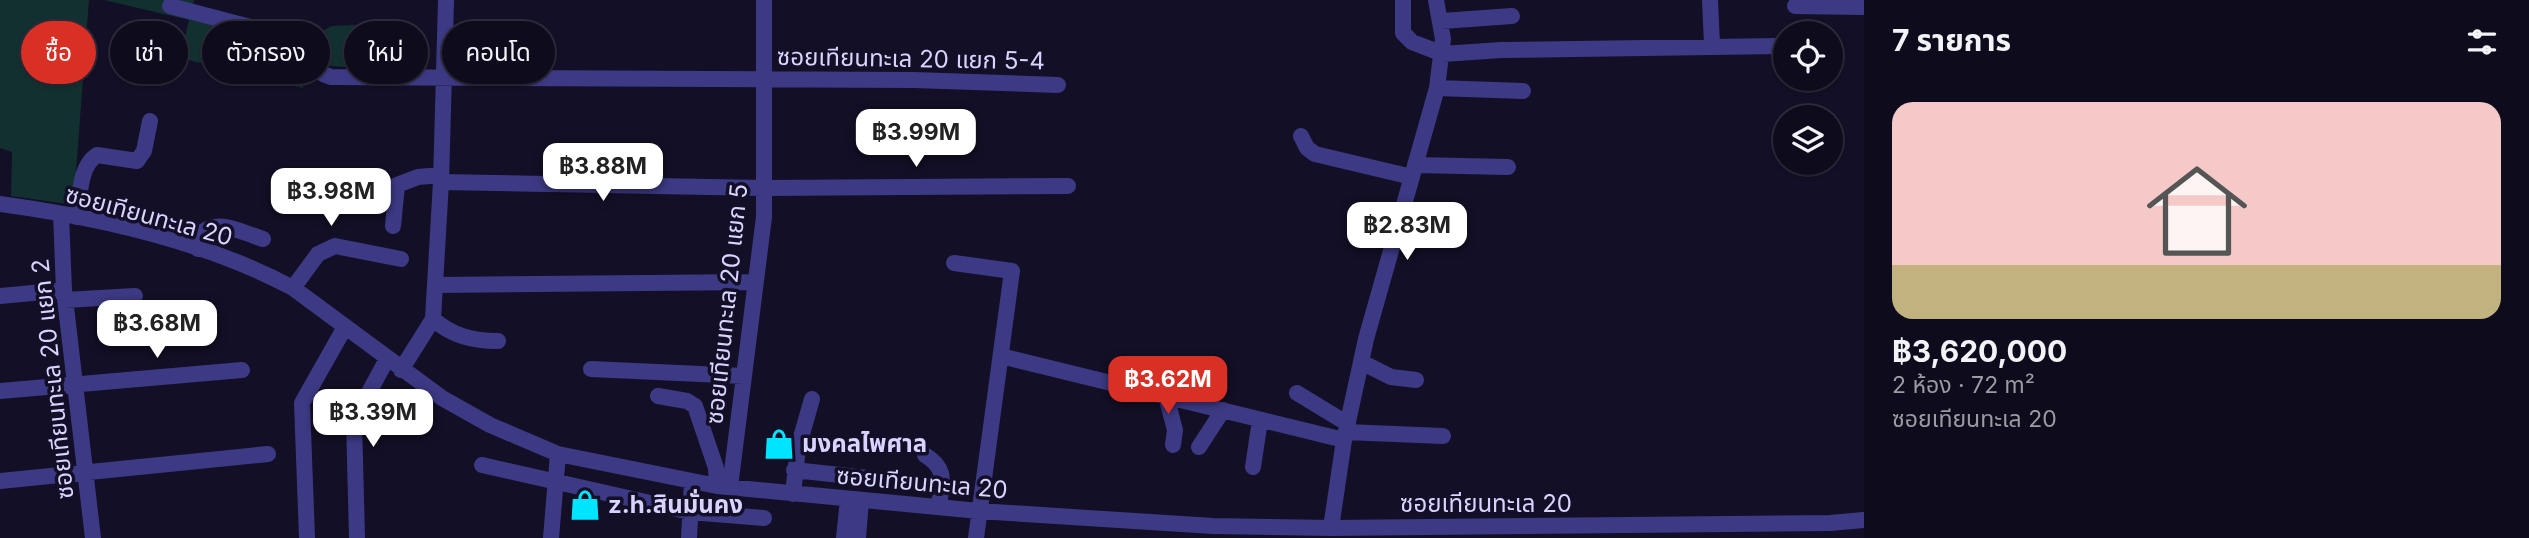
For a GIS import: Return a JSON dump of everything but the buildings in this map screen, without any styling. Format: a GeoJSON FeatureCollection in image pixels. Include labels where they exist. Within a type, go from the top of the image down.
{"type":"FeatureCollection","features":[{"type":"Feature","properties":{"kind":"street"},"geometry":{"type":"LineString","coordinates":[[445,21],[446,0]]}},
{"type":"Feature","properties":{"kind":"street","name":"ซอยเทียนทะเล 20 แยก 5"},"geometry":{"type":"LineString","coordinates":[[724,486],[744,376],[765,188],[764,0]]}},
{"type":"Feature","properties":{"kind":"street"},"geometry":{"type":"LineString","coordinates":[[1403,0],[1403,33],[1412,42],[1443,54],[1500,50],[1773,46]]}},
{"type":"Feature","properties":{"kind":"street"},"geometry":{"type":"LineString","coordinates":[[1331,528],[1346,432],[1361,362],[1437,88],[1443,54],[1442,21],[1436,0]]}},
{"type":"Feature","properties":{"kind":"street"},"geometry":{"type":"LineString","coordinates":[[1710,0],[1712,46]]}},
{"type":"Feature","properties":{"kind":"street","name":"ซอยเทียนทะเล 20 แยก 5-4"},"geometry":{"type":"LineString","coordinates":[[170,6],[304,41],[323,74],[331,77],[442,78]]}},
{"type":"Feature","properties":{"kind":"street"},"geometry":{"type":"LineString","coordinates":[[1795,6],[1864,7]]}},
{"type":"Feature","properties":{"kind":"street"},"geometry":{"type":"LineString","coordinates":[[1442,21],[1512,16]]}},
{"type":"Feature","properties":{"kind":"street","name":"ซอยเทียนทะเล 20 แยก 5-4"},"geometry":{"type":"LineString","coordinates":[[555,78],[764,79],[1058,85]]}},
{"type":"Feature","properties":{"kind":"street"},"geometry":{"type":"LineString","coordinates":[[401,370],[433,319],[441,179],[443,84]]}},
{"type":"Feature","properties":{"kind":"street"},"geometry":{"type":"LineString","coordinates":[[1437,88],[1523,91]]}},
{"type":"Feature","properties":{"kind":"street","name":"ซอยเทียนทะเล 20 แยก 2"},"geometry":{"type":"LineString","coordinates":[[93,538],[64,295],[69,215],[90,159],[97,155],[137,161],[144,151],[150,121]]}},
{"type":"Feature","properties":{"kind":"street"},"geometry":{"type":"LineString","coordinates":[[1301,136],[1307,148],[1315,154],[1414,171],[1507,167]]}},
{"type":"Feature","properties":{"kind":"street"},"geometry":{"type":"LineString","coordinates":[[393,226],[397,185],[418,177],[765,188],[1068,186]]}},
{"type":"Feature","properties":{"kind":"street","name":"ซอยเทียนทะเล 20"},"geometry":{"type":"LineString","coordinates":[[0,204],[69,215],[198,249],[270,276],[293,288],[442,398],[490,425],[558,454],[692,482],[854,500],[1213,532],[1264,533],[1331,528],[1829,531],[1859,526]]}},
{"type":"Feature","properties":{"kind":"street"},"geometry":{"type":"LineString","coordinates":[[198,249],[204,231],[214,226],[223,226],[263,239]]}},
{"type":"Feature","properties":{"kind":"street"},"geometry":{"type":"LineString","coordinates":[[293,288],[318,254],[335,246],[401,259]]}},
{"type":"Feature","properties":{"kind":"street"},"geometry":{"type":"LineString","coordinates":[[954,263],[1012,271],[976,538]]}},
{"type":"Feature","properties":{"kind":"street"},"geometry":{"type":"LineString","coordinates":[[435,285],[755,282]]}},
{"type":"Feature","properties":{"kind":"street"},"geometry":{"type":"LineString","coordinates":[[0,296],[135,296]]}},
{"type":"Feature","properties":{"kind":"street"},"geometry":{"type":"LineString","coordinates":[[433,319],[450,331],[475,341],[498,341]]}},
{"type":"Feature","properties":{"kind":"street"},"geometry":{"type":"LineString","coordinates":[[307,538],[302,403],[345,327]]}},
{"type":"Feature","properties":{"kind":"street"},"geometry":{"type":"LineString","coordinates":[[1001,356],[1261,419],[1346,432],[1443,436]]}},
{"type":"Feature","properties":{"kind":"street"},"geometry":{"type":"LineString","coordinates":[[357,538],[354,420],[387,359]]}},
{"type":"Feature","properties":{"kind":"street"},"geometry":{"type":"LineString","coordinates":[[1361,362],[1391,377],[1416,380]]}},
{"type":"Feature","properties":{"kind":"street"},"geometry":{"type":"LineString","coordinates":[[592,369],[744,376]]}},
{"type":"Feature","properties":{"kind":"street"},"geometry":{"type":"LineString","coordinates":[[0,391],[242,370]]}},
{"type":"Feature","properties":{"kind":"street"},"geometry":{"type":"LineString","coordinates":[[1297,393],[1346,432]]}},
{"type":"Feature","properties":{"kind":"street"},"geometry":{"type":"LineString","coordinates":[[658,396],[687,401],[695,406],[724,486]]}},
{"type":"Feature","properties":{"kind":"street"},"geometry":{"type":"LineString","coordinates":[[1166,396],[1175,430],[1173,446]]}},
{"type":"Feature","properties":{"kind":"street"},"geometry":{"type":"LineString","coordinates":[[793,494],[794,470],[812,399]]}},
{"type":"Feature","properties":{"kind":"street"},"geometry":{"type":"LineString","coordinates":[[1199,447],[1223,410]]}},
{"type":"Feature","properties":{"kind":"street"},"geometry":{"type":"LineString","coordinates":[[1253,467],[1261,419]]}},
{"type":"Feature","properties":{"kind":"street"},"geometry":{"type":"LineString","coordinates":[[0,481],[268,454]]}},
{"type":"Feature","properties":{"kind":"street"},"geometry":{"type":"LineString","coordinates":[[551,538],[558,454]]}},
{"type":"Feature","properties":{"kind":"street"},"geometry":{"type":"LineString","coordinates":[[925,455],[939,465],[942,474],[939,507]]}},
{"type":"Feature","properties":{"kind":"street"},"geometry":{"type":"LineString","coordinates":[[482,465],[554,484],[690,512],[764,518]]}},
{"type":"Feature","properties":{"kind":"street"},"geometry":{"type":"LineString","coordinates":[[794,470],[877,478]]}},
{"type":"Feature","properties":{"kind":"street"},"geometry":{"type":"LineString","coordinates":[[689,538],[692,482]]}},
{"type":"Feature","properties":{"kind":"street"},"geometry":{"type":"LineString","coordinates":[[844,538],[854,500]]}},
{"type":"Feature","properties":{"kind":"street"},"geometry":{"type":"LineString","coordinates":[[854,500],[858,538]]}},
{"type":"Feature","properties":{"kind":"green space"},"geometry":{"type":"Polygon","coordinates":[[[0,0],[89,0],[87,21],[21,21],[21,84],[83,84],[75,185],[68,204],[11,196],[12,152],[0,148],[0,0]]]}},
{"type":"Feature","properties":{"kind":"green space"},"geometry":{"type":"Polygon","coordinates":[[[104,0],[194,0],[191,17],[209,21],[202,21],[202,63],[188,60],[189,20],[104,0]]]}},
{"type":"Feature","properties":{"kind":"green space"},"geometry":{"type":"Polygon","coordinates":[[[332,26],[344,26],[344,67],[330,66],[332,26]]]}},
{"type":"Feature","properties":{"kind":"green space"},"geometry":{"type":"Polygon","coordinates":[[[287,84],[304,84],[303,88],[287,84]]]}},
{"type":"Feature","properties":{"kind":"place","name":"มงคลไพศาล"},"geometry":{"type":"Point","coordinates":[779,444]}},
{"type":"Feature","properties":{"kind":"place","name":"z.h.สินมั่นคง"},"geometry":{"type":"Point","coordinates":[585,505]}}]}
